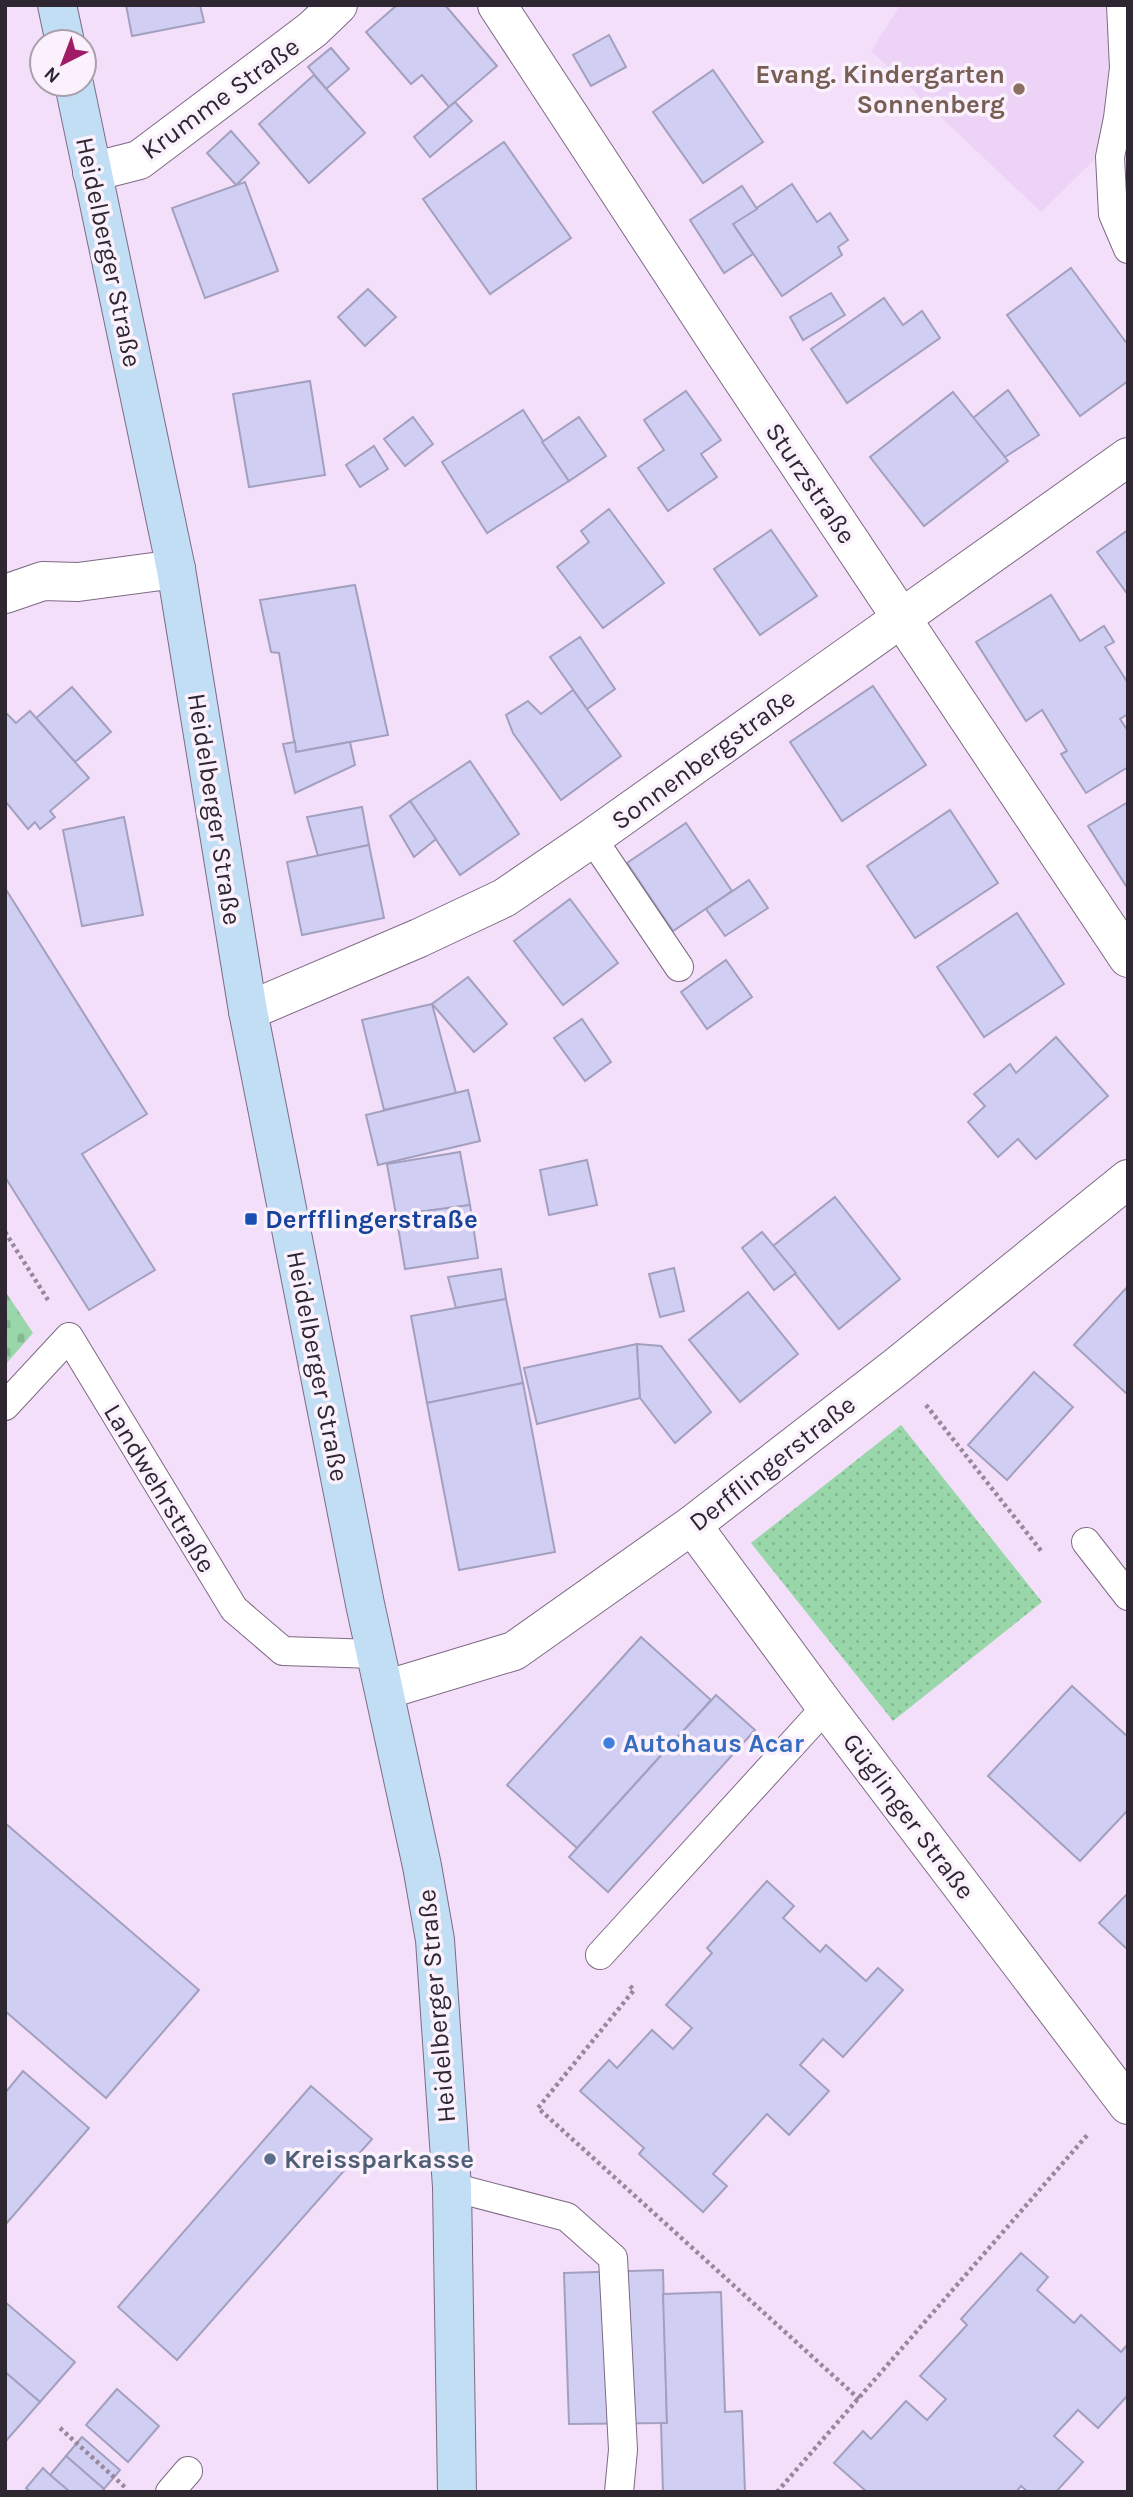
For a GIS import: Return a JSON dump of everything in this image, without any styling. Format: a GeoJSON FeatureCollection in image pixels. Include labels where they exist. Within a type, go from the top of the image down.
{"type":"FeatureCollection","features":[{"type":"Feature","properties":{"kind":"main road"},"geometry":{"type":"LineString","coordinates":[[57,5],[62,28]]}},
{"type":"Feature","properties":{"kind":"main road","name":"Heidelberger Straße"},"geometry":{"type":"LineString","coordinates":[[77,98],[176,569],[248,1011],[435,1940],[452,2187],[457,2492]]}},
{"type":"Feature","properties":{"kind":"street","name":"Krumme Straße"},"geometry":{"type":"LineString","coordinates":[[92,173],[139,160],[313,29],[338,5]]}},
{"type":"Feature","properties":{"kind":"street","name":"Sturzstraße"},"geometry":{"type":"LineString","coordinates":[[497,5],[1128,958]]}},
{"type":"Feature","properties":{"kind":"street","name":"Sonnenbergstraße"},"geometry":{"type":"LineString","coordinates":[[248,1011],[419,938],[504,898],[1128,457]]}},
{"type":"Feature","properties":{"kind":"street"},"geometry":{"type":"LineString","coordinates":[[5,594],[43,581],[78,582],[176,569]]}},
{"type":"Feature","properties":{"kind":"street","name":"Derfflingerstraße"},"geometry":{"type":"LineString","coordinates":[[385,1690],[514,1651],[692,1525],[896,1367],[1128,1179]]}},
{"type":"Feature","properties":{"kind":"street","name":"Güglinger Straße"},"geometry":{"type":"LineString","coordinates":[[692,1525],[826,1707],[1124,2100]]}},
{"type":"Feature","properties":{"kind":"lane"},"geometry":{"type":"LineString","coordinates":[[1121,5],[1124,68],[1110,157],[1113,214],[1128,250]]}},
{"type":"Feature","properties":{"kind":"lane"},"geometry":{"type":"LineString","coordinates":[[592,838],[679,967]]}},
{"type":"Feature","properties":{"kind":"lane"},"geometry":{"type":"LineString","coordinates":[[5,1406],[69,1337]]}},
{"type":"Feature","properties":{"kind":"lane","name":"Landwehrstraße"},"geometry":{"type":"LineString","coordinates":[[69,1337],[234,1609],[283,1651],[376,1654]]}},
{"type":"Feature","properties":{"kind":"lane"},"geometry":{"type":"LineString","coordinates":[[1086,1542],[1128,1596]]}},
{"type":"Feature","properties":{"kind":"lane"},"geometry":{"type":"LineString","coordinates":[[600,1955],[826,1707]]}},
{"type":"Feature","properties":{"kind":"lane"},"geometry":{"type":"LineString","coordinates":[[452,2187],[567,2217],[613,2258],[623,2450],[619,2492]]}},
{"type":"Feature","properties":{"kind":"lane"},"geometry":{"type":"LineString","coordinates":[[170,2492],[188,2471]]}},
{"type":"Feature","properties":{"kind":"path"},"geometry":{"type":"LineString","coordinates":[[5,1232],[38,1282],[69,1337]]}},
{"type":"Feature","properties":{"kind":"path"},"geometry":{"type":"LineString","coordinates":[[896,1367],[1052,1565],[1086,1542]]}},
{"type":"Feature","properties":{"kind":"path"},"geometry":{"type":"LineString","coordinates":[[600,1955],[634,1990],[538,2108],[859,2399]]}},
{"type":"Feature","properties":{"kind":"path"},"geometry":{"type":"LineString","coordinates":[[777,2492],[1124,2100]]}},
{"type":"Feature","properties":{"kind":"path"},"geometry":{"type":"LineString","coordinates":[[60,2428],[131,2492]]}},
{"type":"Feature","properties":{"kind":"shaded area","name":"Evang. Kindergarten Sonnenberg"},"geometry":{"type":"Polygon","coordinates":[[[900,5],[1128,5],[1128,127],[1041,212],[871,51],[900,5]]]}},
{"type":"Feature","properties":{"kind":"green space"},"geometry":{"type":"Polygon","coordinates":[[[5,1291],[33,1333],[5,1365],[5,1291]]]}},
{"type":"Feature","properties":{"kind":"green space"},"geometry":{"type":"Polygon","coordinates":[[[901,1425],[1042,1602],[893,1721],[751,1543],[901,1425]]]}},
{"type":"Feature","properties":{"kind":"building"},"geometry":{"type":"Polygon","coordinates":[[[126,5],[200,5],[204,22],[132,36],[126,5]]]}},
{"type":"Feature","properties":{"kind":"building"},"geometry":{"type":"Polygon","coordinates":[[[397,5],[445,5],[497,66],[449,107],[422,75],[411,84],[366,32],[397,5]]]}},
{"type":"Feature","properties":{"kind":"building"},"geometry":{"type":"Polygon","coordinates":[[[609,35],[626,67],[591,86],[573,55],[609,35]]]}},
{"type":"Feature","properties":{"kind":"building"},"geometry":{"type":"Polygon","coordinates":[[[331,48],[349,69],[326,89],[308,67],[331,48]]]}},
{"type":"Feature","properties":{"kind":"building"},"geometry":{"type":"Polygon","coordinates":[[[713,70],[763,142],[703,183],[653,112],[713,70]]]}},
{"type":"Feature","properties":{"kind":"building"},"geometry":{"type":"Polygon","coordinates":[[[314,75],[365,133],[309,183],[259,124],[314,75]]]}},
{"type":"Feature","properties":{"kind":"building"},"geometry":{"type":"Polygon","coordinates":[[[455,102],[472,121],[430,157],[414,137],[455,102]]]}},
{"type":"Feature","properties":{"kind":"building"},"geometry":{"type":"Polygon","coordinates":[[[231,131],[259,163],[236,185],[207,153],[231,131]]]}},
{"type":"Feature","properties":{"kind":"building"},"geometry":{"type":"Polygon","coordinates":[[[504,142],[571,238],[490,294],[423,199],[504,142]]]}},
{"type":"Feature","properties":{"kind":"building"},"geometry":{"type":"Polygon","coordinates":[[[245,182],[278,271],[205,298],[172,208],[245,182]]]}},
{"type":"Feature","properties":{"kind":"building"},"geometry":{"type":"Polygon","coordinates":[[[792,184],[817,222],[830,213],[848,240],[838,247],[842,255],[782,296],[733,224],[792,184]]]}},
{"type":"Feature","properties":{"kind":"building"},"geometry":{"type":"Polygon","coordinates":[[[742,186],[757,209],[733,224],[753,254],[724,273],[690,220],[742,186]]]}},
{"type":"Feature","properties":{"kind":"building"},"geometry":{"type":"Polygon","coordinates":[[[1071,268],[1128,345],[1128,381],[1080,416],[1007,315],[1071,268]]]}},
{"type":"Feature","properties":{"kind":"building"},"geometry":{"type":"Polygon","coordinates":[[[368,289],[396,317],[365,346],[338,317],[368,289]]]}},
{"type":"Feature","properties":{"kind":"building"},"geometry":{"type":"Polygon","coordinates":[[[831,293],[845,315],[803,340],[790,317],[831,293]]]}},
{"type":"Feature","properties":{"kind":"building"},"geometry":{"type":"Polygon","coordinates":[[[884,298],[903,325],[922,311],[940,338],[847,403],[811,349],[884,298]]]}},
{"type":"Feature","properties":{"kind":"building"},"geometry":{"type":"Polygon","coordinates":[[[310,381],[325,475],[249,487],[233,394],[310,381]]]}},
{"type":"Feature","properties":{"kind":"building"},"geometry":{"type":"Polygon","coordinates":[[[1008,390],[1039,435],[1005,457],[973,418],[1008,390]]]}},
{"type":"Feature","properties":{"kind":"building"},"geometry":{"type":"Polygon","coordinates":[[[686,391],[721,440],[701,454],[717,477],[668,511],[638,468],[664,450],[644,420],[686,391]]]}},
{"type":"Feature","properties":{"kind":"building"},"geometry":{"type":"Polygon","coordinates":[[[953,392],[1008,461],[924,526],[870,457],[953,392]]]}},
{"type":"Feature","properties":{"kind":"building"},"geometry":{"type":"Polygon","coordinates":[[[523,410],[569,481],[487,533],[442,462],[523,410]]]}},
{"type":"Feature","properties":{"kind":"building"},"geometry":{"type":"Polygon","coordinates":[[[413,417],[433,444],[405,466],[384,439],[413,417]]]}},
{"type":"Feature","properties":{"kind":"building"},"geometry":{"type":"Polygon","coordinates":[[[579,417],[606,456],[569,481],[542,442],[579,417]]]}},
{"type":"Feature","properties":{"kind":"building"},"geometry":{"type":"Polygon","coordinates":[[[374,446],[388,469],[360,487],[346,465],[374,446]]]}},
{"type":"Feature","properties":{"kind":"building"},"geometry":{"type":"Polygon","coordinates":[[[609,509],[664,583],[603,628],[557,567],[589,542],[581,531],[609,509]]]}},
{"type":"Feature","properties":{"kind":"building"},"geometry":{"type":"Polygon","coordinates":[[[771,530],[817,596],[760,635],[714,569],[771,530]]]}},
{"type":"Feature","properties":{"kind":"building"},"geometry":{"type":"Polygon","coordinates":[[[1128,530],[1128,595],[1097,552],[1128,530]]]}},
{"type":"Feature","properties":{"kind":"building"},"geometry":{"type":"Polygon","coordinates":[[[355,585],[388,735],[296,752],[279,653],[271,652],[260,600],[355,585]]]}},
{"type":"Feature","properties":{"kind":"building"},"geometry":{"type":"Polygon","coordinates":[[[1051,595],[1080,641],[1104,626],[1114,642],[1105,647],[1128,683],[1128,714],[1120,719],[1128,731],[1128,767],[1086,793],[1061,754],[1067,751],[1042,710],[1026,721],[976,642],[1051,595]]]}},
{"type":"Feature","properties":{"kind":"building"},"geometry":{"type":"Polygon","coordinates":[[[580,637],[615,689],[587,709],[550,657],[580,637]]]}},
{"type":"Feature","properties":{"kind":"building"},"geometry":{"type":"Polygon","coordinates":[[[873,686],[926,765],[842,821],[790,742],[873,686]]]}},
{"type":"Feature","properties":{"kind":"building"},"geometry":{"type":"Polygon","coordinates":[[[72,687],[111,732],[75,762],[36,718],[72,687]]]}},
{"type":"Feature","properties":{"kind":"building"},"geometry":{"type":"Polygon","coordinates":[[[573,690],[621,756],[561,800],[513,733],[506,715],[528,701],[541,714],[573,690]]]}},
{"type":"Feature","properties":{"kind":"building"},"geometry":{"type":"Polygon","coordinates":[[[30,711],[89,778],[50,811],[55,817],[40,829],[35,822],[28,829],[5,801],[5,712],[16,723],[30,711]]]}},
{"type":"Feature","properties":{"kind":"building"},"geometry":{"type":"Polygon","coordinates":[[[295,742],[296,752],[350,742],[355,765],[295,793],[283,744],[295,742]]]}},
{"type":"Feature","properties":{"kind":"building"},"geometry":{"type":"Polygon","coordinates":[[[470,761],[519,834],[460,875],[410,801],[470,761]]]}},
{"type":"Feature","properties":{"kind":"building"},"geometry":{"type":"Polygon","coordinates":[[[410,801],[436,839],[414,857],[390,816],[410,801]]]}},
{"type":"Feature","properties":{"kind":"building"},"geometry":{"type":"Polygon","coordinates":[[[1128,802],[1128,889],[1088,826],[1128,802]]]}},
{"type":"Feature","properties":{"kind":"building"},"geometry":{"type":"Polygon","coordinates":[[[362,807],[369,845],[318,856],[307,817],[362,807]]]}},
{"type":"Feature","properties":{"kind":"building"},"geometry":{"type":"Polygon","coordinates":[[[950,810],[998,883],[915,938],[867,866],[950,810]]]}},
{"type":"Feature","properties":{"kind":"building"},"geometry":{"type":"Polygon","coordinates":[[[124,817],[143,915],[82,926],[63,830],[124,817]]]}},
{"type":"Feature","properties":{"kind":"building"},"geometry":{"type":"Polygon","coordinates":[[[686,823],[732,891],[673,931],[627,863],[686,823]]]}},
{"type":"Feature","properties":{"kind":"building"},"geometry":{"type":"Polygon","coordinates":[[[369,845],[384,918],[302,935],[287,862],[369,845]]]}},
{"type":"Feature","properties":{"kind":"building"},"geometry":{"type":"Polygon","coordinates":[[[749,880],[768,908],[725,936],[706,909],[749,880]]]}},
{"type":"Feature","properties":{"kind":"building"},"geometry":{"type":"Polygon","coordinates":[[[5,888],[147,1114],[82,1154],[155,1270],[89,1310],[5,1177],[5,888]]]}},
{"type":"Feature","properties":{"kind":"building"},"geometry":{"type":"Polygon","coordinates":[[[570,899],[618,963],[563,1005],[514,941],[570,899]]]}},
{"type":"Feature","properties":{"kind":"building"},"geometry":{"type":"Polygon","coordinates":[[[1017,913],[1064,984],[984,1037],[937,967],[1017,913]]]}},
{"type":"Feature","properties":{"kind":"building"},"geometry":{"type":"Polygon","coordinates":[[[726,960],[752,997],[707,1029],[681,992],[726,960]]]}},
{"type":"Feature","properties":{"kind":"building"},"geometry":{"type":"Polygon","coordinates":[[[468,977],[507,1024],[474,1052],[432,1004],[468,977]]]}},
{"type":"Feature","properties":{"kind":"building"},"geometry":{"type":"Polygon","coordinates":[[[432,1004],[456,1093],[384,1110],[362,1020],[432,1004]]]}},
{"type":"Feature","properties":{"kind":"building"},"geometry":{"type":"Polygon","coordinates":[[[582,1019],[611,1062],[585,1081],[554,1038],[582,1019]]]}},
{"type":"Feature","properties":{"kind":"building"},"geometry":{"type":"Polygon","coordinates":[[[1056,1037],[1108,1096],[1036,1159],[1018,1139],[998,1157],[968,1122],[985,1106],[974,1094],[1010,1064],[1016,1073],[1056,1037]]]}},
{"type":"Feature","properties":{"kind":"building"},"geometry":{"type":"Polygon","coordinates":[[[468,1090],[480,1141],[378,1165],[366,1115],[468,1090]]]}},
{"type":"Feature","properties":{"kind":"building"},"geometry":{"type":"Polygon","coordinates":[[[460,1152],[470,1205],[396,1215],[387,1164],[460,1152]]]}},
{"type":"Feature","properties":{"kind":"building"},"geometry":{"type":"Polygon","coordinates":[[[587,1160],[597,1205],[549,1215],[540,1170],[587,1160]]]}},
{"type":"Feature","properties":{"kind":"building"},"geometry":{"type":"Polygon","coordinates":[[[835,1197],[900,1279],[839,1329],[773,1246],[835,1197]]]}},
{"type":"Feature","properties":{"kind":"building"},"geometry":{"type":"Polygon","coordinates":[[[470,1205],[478,1258],[405,1269],[396,1215],[470,1205]]]}},
{"type":"Feature","properties":{"kind":"building"},"geometry":{"type":"Polygon","coordinates":[[[762,1232],[796,1273],[774,1290],[742,1248],[762,1232]]]}},
{"type":"Feature","properties":{"kind":"building"},"geometry":{"type":"Polygon","coordinates":[[[674,1268],[684,1311],[660,1317],[649,1274],[674,1268]]]}},
{"type":"Feature","properties":{"kind":"building"},"geometry":{"type":"Polygon","coordinates":[[[501,1269],[506,1299],[456,1308],[448,1277],[501,1269]]]}},
{"type":"Feature","properties":{"kind":"building"},"geometry":{"type":"Polygon","coordinates":[[[1128,1286],[1128,1395],[1074,1345],[1128,1286]]]}},
{"type":"Feature","properties":{"kind":"building"},"geometry":{"type":"Polygon","coordinates":[[[748,1292],[798,1354],[740,1402],[689,1340],[748,1292]]]}},
{"type":"Feature","properties":{"kind":"building"},"geometry":{"type":"Polygon","coordinates":[[[506,1299],[523,1383],[427,1403],[411,1316],[506,1299]]]}},
{"type":"Feature","properties":{"kind":"building"},"geometry":{"type":"Polygon","coordinates":[[[637,1344],[640,1398],[537,1424],[524,1368],[637,1344]]]}},
{"type":"Feature","properties":{"kind":"building"},"geometry":{"type":"Polygon","coordinates":[[[637,1344],[661,1346],[711,1412],[675,1443],[640,1398],[637,1344]]]}},
{"type":"Feature","properties":{"kind":"building"},"geometry":{"type":"Polygon","coordinates":[[[1034,1372],[1073,1407],[1007,1480],[968,1445],[1034,1372]]]}},
{"type":"Feature","properties":{"kind":"building"},"geometry":{"type":"Polygon","coordinates":[[[523,1383],[555,1552],[459,1570],[427,1403],[523,1383]]]}},
{"type":"Feature","properties":{"kind":"building","name":"Autohaus Acar"},"geometry":{"type":"Polygon","coordinates":[[[641,1637],[711,1700],[577,1848],[507,1785],[641,1637]]]}},
{"type":"Feature","properties":{"kind":"building"},"geometry":{"type":"Polygon","coordinates":[[[1072,1686],[1128,1737],[1128,1810],[1080,1861],[988,1776],[1072,1686]]]}},
{"type":"Feature","properties":{"kind":"building"},"geometry":{"type":"Polygon","coordinates":[[[716,1695],[755,1730],[608,1892],[569,1857],[716,1695]]]}},
{"type":"Feature","properties":{"kind":"building"},"geometry":{"type":"Polygon","coordinates":[[[5,1823],[199,1990],[106,2098],[5,2011],[5,1823]]]}},
{"type":"Feature","properties":{"kind":"building"},"geometry":{"type":"Polygon","coordinates":[[[767,1881],[794,1906],[783,1918],[820,1952],[826,1945],[866,1981],[878,1968],[903,1990],[843,2057],[823,2039],[800,2065],[829,2091],[789,2135],[767,2114],[713,2174],[727,2186],[703,2212],[639,2154],[644,2148],[580,2091],[609,2060],[617,2068],[652,2030],[673,2049],[692,2028],[666,2005],[712,1953],[707,1948],[767,1881]]]}},
{"type":"Feature","properties":{"kind":"building"},"geometry":{"type":"Polygon","coordinates":[[[1128,1893],[1128,1950],[1099,1923],[1128,1893]]]}},
{"type":"Feature","properties":{"kind":"building"},"geometry":{"type":"Polygon","coordinates":[[[23,2071],[89,2128],[5,2225],[5,2093],[23,2071]]]}},
{"type":"Feature","properties":{"kind":"building"},"geometry":{"type":"Polygon","coordinates":[[[311,2086],[372,2139],[177,2360],[118,2307],[311,2086]]]}},
{"type":"Feature","properties":{"kind":"building"},"geometry":{"type":"Polygon","coordinates":[[[1021,2253],[1048,2277],[1037,2290],[1074,2323],[1081,2315],[1121,2352],[1128,2344],[1128,2395],[1098,2428],[1078,2410],[1054,2436],[1083,2462],[1056,2492],[1028,2492],[1021,2486],[1016,2492],[867,2492],[834,2463],[863,2431],[871,2439],[906,2401],[927,2420],[946,2399],[920,2376],[967,2325],[961,2319],[1021,2253]]]}},
{"type":"Feature","properties":{"kind":"building"},"geometry":{"type":"Polygon","coordinates":[[[663,2270],[667,2423],[569,2424],[564,2273],[663,2270]]]}},
{"type":"Feature","properties":{"kind":"building"},"geometry":{"type":"Polygon","coordinates":[[[721,2292],[725,2412],[742,2411],[745,2492],[663,2492],[661,2423],[667,2423],[663,2294],[721,2292]]]}},
{"type":"Feature","properties":{"kind":"building"},"geometry":{"type":"Polygon","coordinates":[[[5,2302],[75,2362],[40,2402],[5,2372],[5,2302]]]}},
{"type":"Feature","properties":{"kind":"building"},"geometry":{"type":"Polygon","coordinates":[[[5,2372],[40,2402],[5,2442],[5,2372]]]}},
{"type":"Feature","properties":{"kind":"building"},"geometry":{"type":"Polygon","coordinates":[[[117,2389],[159,2426],[128,2462],[86,2425],[117,2389]]]}},
{"type":"Feature","properties":{"kind":"building"},"geometry":{"type":"Polygon","coordinates":[[[82,2437],[120,2470],[104,2489],[66,2456],[82,2437]]]}},
{"type":"Feature","properties":{"kind":"building"},"geometry":{"type":"Polygon","coordinates":[[[66,2456],[104,2489],[101,2492],[70,2492],[50,2475],[66,2456]]]}},
{"type":"Feature","properties":{"kind":"building"},"geometry":{"type":"Polygon","coordinates":[[[43,2468],[70,2492],[31,2492],[26,2488],[43,2468]]]}},
{"type":"Feature","properties":{"kind":"place","name":"Evang. Kindergarten Sonnenberg"},"geometry":{"type":"Point","coordinates":[1019,89]}},
{"type":"Feature","properties":{"kind":"place","name":"Derfflingerstraße"},"geometry":{"type":"Point","coordinates":[251,1219]}},
{"type":"Feature","properties":{"kind":"place","name":"Autohaus Acar"},"geometry":{"type":"Point","coordinates":[609,1743]}},
{"type":"Feature","properties":{"kind":"place","name":"Kreissparkasse"},"geometry":{"type":"Point","coordinates":[270,2159]}}]}
